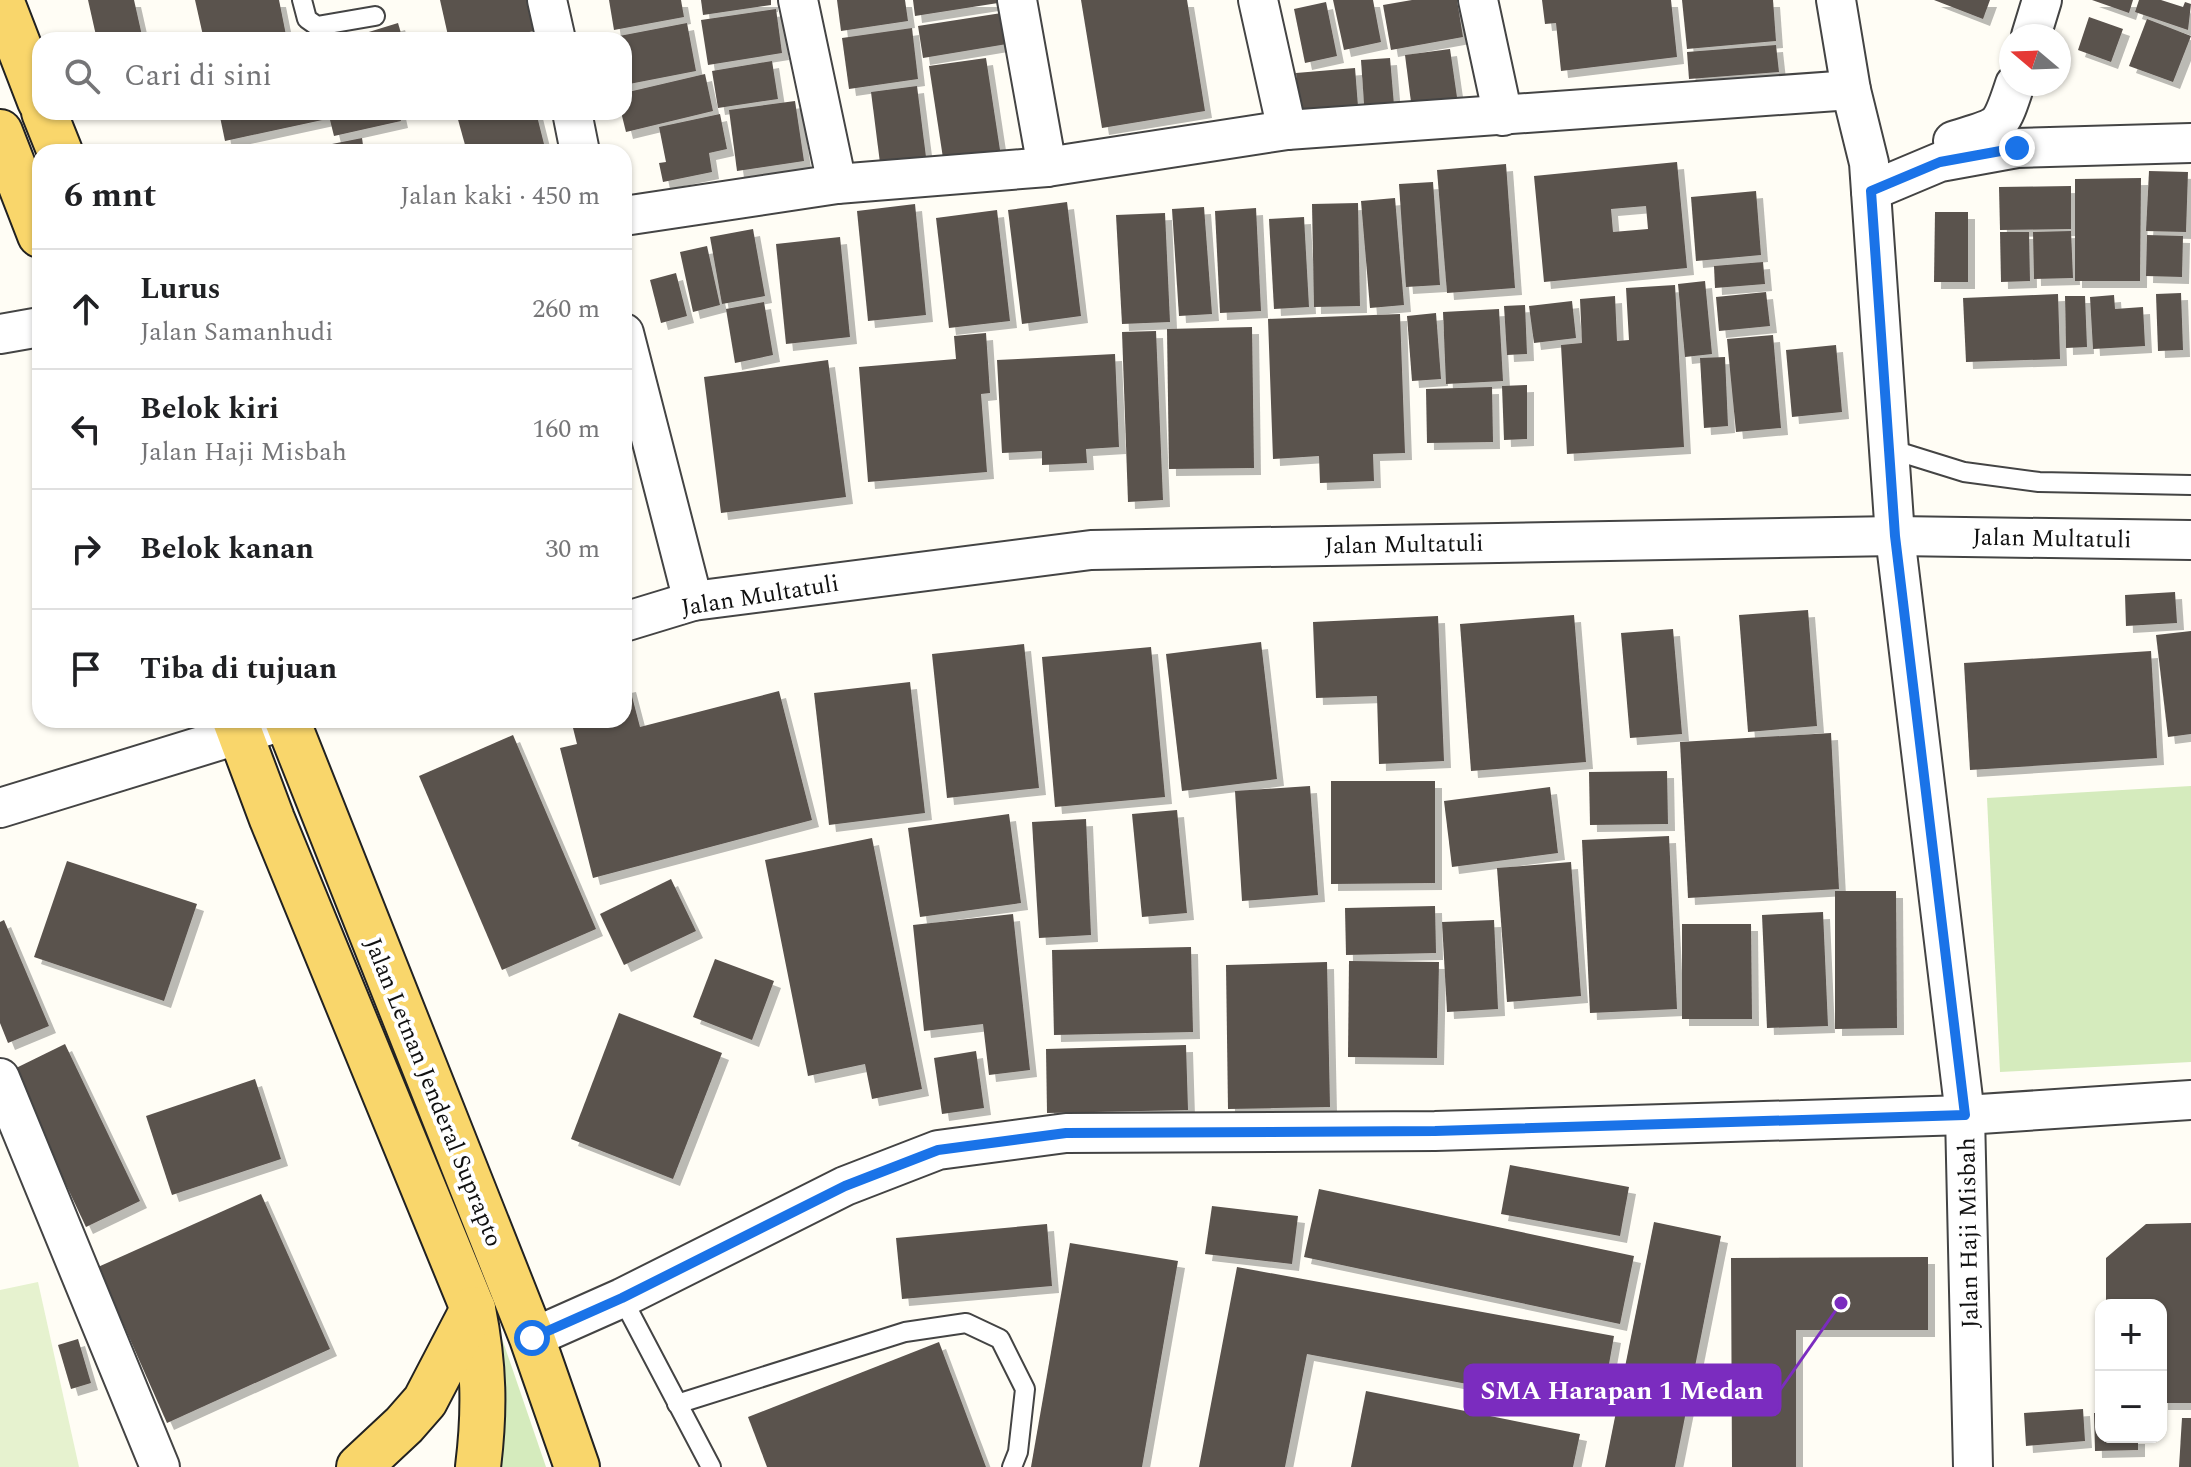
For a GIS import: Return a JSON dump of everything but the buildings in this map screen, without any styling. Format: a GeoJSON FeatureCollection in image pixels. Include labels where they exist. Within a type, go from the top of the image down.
{"type":"FeatureCollection","features":[{"type":"Feature","properties":{"kind":"main road"},"geometry":{"type":"LineString","coordinates":[[1,0],[32,80]]}},
{"type":"Feature","properties":{"kind":"main road"},"geometry":{"type":"LineString","coordinates":[[47,120],[57,144]]}},
{"type":"Feature","properties":{"kind":"main road"},"geometry":{"type":"LineString","coordinates":[[0,132],[32,214]]}},
{"type":"Feature","properties":{"kind":"main road","name":"Jalan Letnan Jenderal Suprapto"},"geometry":{"type":"LineString","coordinates":[[238,728],[272,819],[473,1309],[485,1389],[478,1467]]}},
{"type":"Feature","properties":{"kind":"main road","name":"Jalan Letnan Jenderal Suprapto"},"geometry":{"type":"LineString","coordinates":[[289,728],[532,1338],[577,1467]]}},
{"type":"Feature","properties":{"kind":"main road"},"geometry":{"type":"LineString","coordinates":[[359,1467],[425,1401],[473,1309]]}},
{"type":"Feature","properties":{"kind":"street"},"geometry":{"type":"LineString","coordinates":[[547,0],[554,32]]}},
{"type":"Feature","properties":{"kind":"street"},"geometry":{"type":"LineString","coordinates":[[798,0],[837,184]]}},
{"type":"Feature","properties":{"kind":"street"},"geometry":{"type":"LineString","coordinates":[[1017,0],[1047,167]]}},
{"type":"Feature","properties":{"kind":"street"},"geometry":{"type":"LineString","coordinates":[[1258,0],[1287,130]]}},
{"type":"Feature","properties":{"kind":"street"},"geometry":{"type":"LineString","coordinates":[[1478,0],[1503,116]]}},
{"type":"Feature","properties":{"kind":"street","name":"Jalan Haji Misbah"},"geometry":{"type":"LineString","coordinates":[[1836,0],[1870,177],[1895,536],[1965,1115],[1973,1467]]}},
{"type":"Feature","properties":{"kind":"street"},"geometry":{"type":"LineString","coordinates":[[2035,24],[2042,0]]}},
{"type":"Feature","properties":{"kind":"street"},"geometry":{"type":"LineString","coordinates":[[632,215],[837,184],[1047,167],[1287,130],[1851,90]]}},
{"type":"Feature","properties":{"kind":"street"},"geometry":{"type":"LineString","coordinates":[[1870,177],[1936,147],[1998,126],[2011,96]]}},
{"type":"Feature","properties":{"kind":"street"},"geometry":{"type":"LineString","coordinates":[[574,120],[578,144]]}},
{"type":"Feature","properties":{"kind":"street"},"geometry":{"type":"LineString","coordinates":[[1870,177],[2017,148],[2191,143]]}},
{"type":"Feature","properties":{"kind":"street"},"geometry":{"type":"LineString","coordinates":[[0,334],[32,328]]}},
{"type":"Feature","properties":{"kind":"street"},"geometry":{"type":"LineString","coordinates":[[632,364],[693,601]]}},
{"type":"Feature","properties":{"kind":"street","name":"Jalan Multatuli"},"geometry":{"type":"LineString","coordinates":[[632,620],[693,601],[1091,550],[1895,536],[2191,540]]}},
{"type":"Feature","properties":{"kind":"street"},"geometry":{"type":"LineString","coordinates":[[0,808],[235,728]]}},
{"type":"Feature","properties":{"kind":"street"},"geometry":{"type":"LineString","coordinates":[[0,1078],[160,1467]]}},
{"type":"Feature","properties":{"kind":"street"},"geometry":{"type":"LineString","coordinates":[[532,1338],[622,1298],[845,1186],[925,1154],[952,1148],[1066,1133],[1435,1131],[1965,1115],[2191,1100]]}},
{"type":"Feature","properties":{"kind":"lane"},"geometry":{"type":"LineString","coordinates":[[302,0],[307,19],[317,26],[375,16]]}},
{"type":"Feature","properties":{"kind":"lane"},"geometry":{"type":"LineString","coordinates":[[1890,449],[1964,472],[2039,482],[2191,485]]}},
{"type":"Feature","properties":{"kind":"lane"},"geometry":{"type":"LineString","coordinates":[[622,1298],[711,1467]]}},
{"type":"Feature","properties":{"kind":"lane"},"geometry":{"type":"LineString","coordinates":[[677,1404],[905,1332],[966,1323],[1000,1339],[1025,1389],[1018,1452],[1012,1467]]}},
{"type":"Feature","properties":{"kind":"green space"},"geometry":{"type":"Polygon","coordinates":[[[2191,786],[2191,1062],[2000,1072],[1987,798],[2191,786]]]}},
{"type":"Feature","properties":{"kind":"green space"},"geometry":{"type":"Polygon","coordinates":[[[38,1282],[79,1467],[0,1467],[0,1290],[38,1282]]]}},
{"type":"Feature","properties":{"kind":"green space"},"geometry":{"type":"Polygon","coordinates":[[[496,1321],[546,1467],[493,1467],[496,1321]]]}},
{"type":"Feature","properties":{"kind":"place","name":"SMA Harapan 1 Medan"},"geometry":{"type":"Point","coordinates":[1841,1303]}},
{"type":"Feature","properties":{"kind":"route"},"geometry":{"type":"LineString","coordinates":[[532,1338],[622,1298],[845,1186],[938,1150],[1066,1133],[1435,1131],[1965,1115],[1895,536],[1871,191],[1940,162],[2017,148]]}}]}
